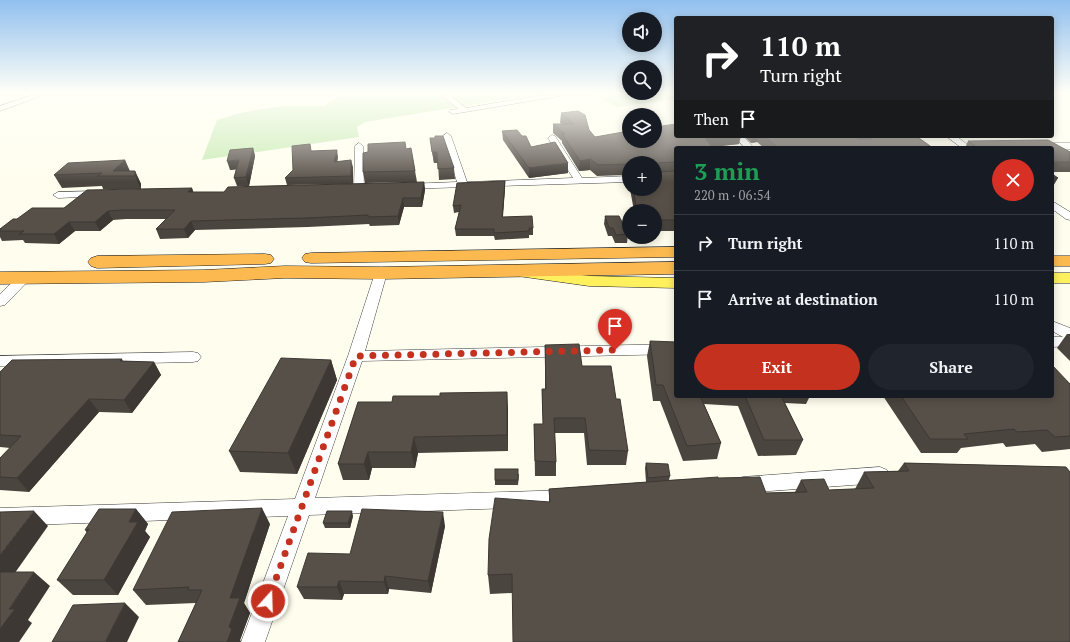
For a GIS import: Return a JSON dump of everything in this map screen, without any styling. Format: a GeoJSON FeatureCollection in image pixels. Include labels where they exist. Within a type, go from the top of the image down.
{"type":"FeatureCollection","features":[{"type":"Feature","properties":{"kind":"highway"},"geometry":{"type":"LineString","coordinates":[[1054,247],[1070,247]]}},
{"type":"Feature","properties":{"kind":"highway"},"geometry":{"type":"LineString","coordinates":[[0,264],[674,252]]}},
{"type":"Feature","properties":{"kind":"highway"},"geometry":{"type":"LineString","coordinates":[[1054,261],[1070,261]]}},
{"type":"Feature","properties":{"kind":"highway"},"geometry":{"type":"LineString","coordinates":[[0,278],[204,276],[285,272],[381,273],[674,268]]}},
{"type":"Feature","properties":{"kind":"main road"},"geometry":{"type":"LineString","coordinates":[[503,271],[589,281],[674,283]]}},
{"type":"Feature","properties":{"kind":"main road"},"geometry":{"type":"LineString","coordinates":[[1054,278],[1070,278]]}},
{"type":"Feature","properties":{"kind":"street"},"geometry":{"type":"LineString","coordinates":[[446,136],[463,184]]}},
{"type":"Feature","properties":{"kind":"street"},"geometry":{"type":"LineString","coordinates":[[552,138],[579,180]]}},
{"type":"Feature","properties":{"kind":"street"},"geometry":{"type":"LineString","coordinates":[[740,138],[748,146]]}},
{"type":"Feature","properties":{"kind":"street"},"geometry":{"type":"LineString","coordinates":[[953,138],[965,146]]}},
{"type":"Feature","properties":{"kind":"street"},"geometry":{"type":"LineString","coordinates":[[359,146],[360,188]]}},
{"type":"Feature","properties":{"kind":"street"},"geometry":{"type":"LineString","coordinates":[[1033,146],[1070,146]]}},
{"type":"Feature","properties":{"kind":"street"},"geometry":{"type":"LineString","coordinates":[[399,187],[622,179]]}},
{"type":"Feature","properties":{"kind":"street"},"geometry":{"type":"LineString","coordinates":[[58,195],[113,194]]}},
{"type":"Feature","properties":{"kind":"street"},"geometry":{"type":"LineString","coordinates":[[1054,205],[1070,216]]}},
{"type":"Feature","properties":{"kind":"street"},"geometry":{"type":"LineString","coordinates":[[253,642],[356,356],[381,273]]}},
{"type":"Feature","properties":{"kind":"street"},"geometry":{"type":"LineString","coordinates":[[0,302],[25,277]]}},
{"type":"Feature","properties":{"kind":"street"},"geometry":{"type":"LineString","coordinates":[[1054,326],[1070,334]]}},
{"type":"Feature","properties":{"kind":"street"},"geometry":{"type":"LineString","coordinates":[[1054,342],[1070,341]]}},
{"type":"Feature","properties":{"kind":"street"},"geometry":{"type":"LineString","coordinates":[[356,356],[674,349]]}},
{"type":"Feature","properties":{"kind":"street"},"geometry":{"type":"LineString","coordinates":[[0,361],[193,357]]}},
{"type":"Feature","properties":{"kind":"street"},"geometry":{"type":"LineString","coordinates":[[724,486],[897,474]]}},
{"type":"Feature","properties":{"kind":"street"},"geometry":{"type":"LineString","coordinates":[[0,517],[551,500],[590,497]]}},
{"type":"Feature","properties":{"kind":"green space"},"geometry":{"type":"Polygon","coordinates":[[[216,122],[365,122],[357,127],[359,137],[202,160],[216,122]]]}},
{"type":"Feature","properties":{"kind":"building"},"geometry":{"type":"Polygon","coordinates":[[[572,122],[587,122],[589,130],[595,137],[622,132],[622,148],[662,148],[662,126],[674,124],[674,138],[705,138],[711,146],[674,146],[674,162],[662,163],[662,156],[622,156],[622,164],[598,165],[590,159],[580,161],[562,134],[565,134],[553,124],[574,124],[572,122]]]}},
{"type":"Feature","properties":{"kind":"building"},"geometry":{"type":"Polygon","coordinates":[[[517,130],[522,136],[526,136],[531,147],[555,142],[568,163],[529,168],[502,131],[517,130]]]}},
{"type":"Feature","properties":{"kind":"building"},"geometry":{"type":"Polygon","coordinates":[[[435,136],[443,136],[454,168],[438,169],[437,152],[432,152],[430,138],[435,138],[435,136]]]}},
{"type":"Feature","properties":{"kind":"building"},"geometry":{"type":"Polygon","coordinates":[[[766,138],[919,138],[930,146],[776,146],[766,138]]]}},
{"type":"Feature","properties":{"kind":"building"},"geometry":{"type":"Polygon","coordinates":[[[1048,140],[1070,152],[1070,162],[1054,162],[1054,146],[975,146],[968,141],[1048,140]]]}},
{"type":"Feature","properties":{"kind":"building"},"geometry":{"type":"Polygon","coordinates":[[[405,142],[406,149],[411,148],[415,171],[363,172],[363,153],[368,152],[368,144],[405,142]]]}},
{"type":"Feature","properties":{"kind":"building"},"geometry":{"type":"Polygon","coordinates":[[[310,144],[311,151],[337,150],[334,162],[351,160],[351,176],[285,178],[293,170],[292,146],[310,144]]]}},
{"type":"Feature","properties":{"kind":"building"},"geometry":{"type":"Polygon","coordinates":[[[253,148],[246,177],[234,178],[239,160],[227,161],[230,150],[253,148]]]}},
{"type":"Feature","properties":{"kind":"building"},"geometry":{"type":"Polygon","coordinates":[[[125,160],[113,171],[135,171],[135,176],[97,176],[102,173],[54,175],[68,163],[125,160]]]}},
{"type":"Feature","properties":{"kind":"building"},"geometry":{"type":"Polygon","coordinates":[[[674,171],[674,220],[662,220],[662,204],[636,204],[634,196],[662,196],[662,172],[674,171]]]}},
{"type":"Feature","properties":{"kind":"building"},"geometry":{"type":"Polygon","coordinates":[[[505,181],[502,217],[532,216],[533,228],[529,228],[529,231],[494,233],[494,229],[455,229],[461,205],[453,206],[457,183],[505,181]]]}},
{"type":"Feature","properties":{"kind":"building"},"geometry":{"type":"Polygon","coordinates":[[[424,182],[421,198],[403,198],[398,216],[368,217],[368,215],[191,221],[184,229],[156,229],[175,210],[122,210],[108,211],[95,222],[69,222],[54,234],[19,234],[24,231],[0,231],[0,229],[13,219],[17,219],[32,208],[64,208],[87,190],[192,188],[188,192],[224,192],[228,187],[424,182]]]}},
{"type":"Feature","properties":{"kind":"building"},"geometry":{"type":"Polygon","coordinates":[[[605,216],[619,216],[622,222],[622,234],[616,235],[613,228],[609,228],[605,216]]]}},
{"type":"Feature","properties":{"kind":"building"},"geometry":{"type":"Polygon","coordinates":[[[650,341],[674,342],[674,398],[701,398],[721,443],[687,446],[663,385],[656,385],[650,341]]]}},
{"type":"Feature","properties":{"kind":"building"},"geometry":{"type":"Polygon","coordinates":[[[579,344],[582,366],[611,366],[616,399],[620,399],[628,451],[589,450],[585,418],[554,418],[556,462],[535,461],[534,424],[543,424],[542,389],[546,389],[545,345],[579,344]]]}},
{"type":"Feature","properties":{"kind":"building"},"geometry":{"type":"Polygon","coordinates":[[[281,358],[331,360],[288,453],[229,451],[281,358]]]}},
{"type":"Feature","properties":{"kind":"building"},"geometry":{"type":"Polygon","coordinates":[[[122,359],[120,361],[154,362],[124,400],[89,399],[17,478],[0,477],[0,458],[21,436],[0,435],[0,372],[12,360],[122,359]]]}},
{"type":"Feature","properties":{"kind":"building"},"geometry":{"type":"Polygon","coordinates":[[[1054,367],[1070,384],[1070,436],[1055,437],[1047,430],[1017,432],[1014,429],[964,434],[968,439],[930,439],[902,398],[1054,398],[1054,367]]]}},
{"type":"Feature","properties":{"kind":"building"},"geometry":{"type":"Polygon","coordinates":[[[507,392],[507,435],[414,437],[411,452],[368,452],[364,464],[338,464],[358,402],[392,402],[393,396],[440,396],[440,393],[507,392]]]}},
{"type":"Feature","properties":{"kind":"building"},"geometry":{"type":"Polygon","coordinates":[[[746,398],[782,398],[803,440],[764,440],[746,398]]]}},
{"type":"Feature","properties":{"kind":"building"},"geometry":{"type":"Polygon","coordinates":[[[646,463],[668,464],[670,476],[648,478],[646,463]]]}},
{"type":"Feature","properties":{"kind":"building"},"geometry":{"type":"Polygon","coordinates":[[[904,463],[1066,467],[1070,472],[1070,642],[513,642],[512,574],[488,575],[489,539],[495,498],[550,502],[549,489],[718,477],[760,477],[766,493],[807,492],[801,480],[824,479],[829,490],[874,488],[864,472],[909,471],[904,463]]]}},
{"type":"Feature","properties":{"kind":"building"},"geometry":{"type":"Polygon","coordinates":[[[495,469],[518,469],[518,480],[495,480],[495,469]]]}},
{"type":"Feature","properties":{"kind":"building"},"geometry":{"type":"Polygon","coordinates":[[[262,508],[230,598],[240,598],[229,627],[232,629],[227,642],[178,642],[202,590],[188,590],[189,587],[133,590],[172,512],[262,508]]]}},
{"type":"Feature","properties":{"kind":"building"},"geometry":{"type":"Polygon","coordinates":[[[99,509],[136,509],[129,522],[138,522],[104,580],[57,580],[89,529],[85,530],[99,509]]]}},
{"type":"Feature","properties":{"kind":"building"},"geometry":{"type":"Polygon","coordinates":[[[362,509],[443,512],[428,581],[385,576],[384,582],[339,581],[337,587],[297,587],[308,553],[350,554],[362,509]]]}},
{"type":"Feature","properties":{"kind":"building"},"geometry":{"type":"Polygon","coordinates":[[[34,511],[0,555],[0,512],[34,511]]]}},
{"type":"Feature","properties":{"kind":"building"},"geometry":{"type":"Polygon","coordinates":[[[327,511],[352,511],[348,523],[323,523],[327,511]]]}},
{"type":"Feature","properties":{"kind":"building"},"geometry":{"type":"Polygon","coordinates":[[[0,572],[34,572],[9,609],[15,609],[0,629],[0,572]]]}},
{"type":"Feature","properties":{"kind":"building"},"geometry":{"type":"Polygon","coordinates":[[[125,603],[105,642],[52,642],[73,605],[125,603]]]}},
{"type":"Feature","properties":{"kind":"route"},"geometry":{"type":"LineString","coordinates":[[268,601],[356,356],[615,350]]}}]}
